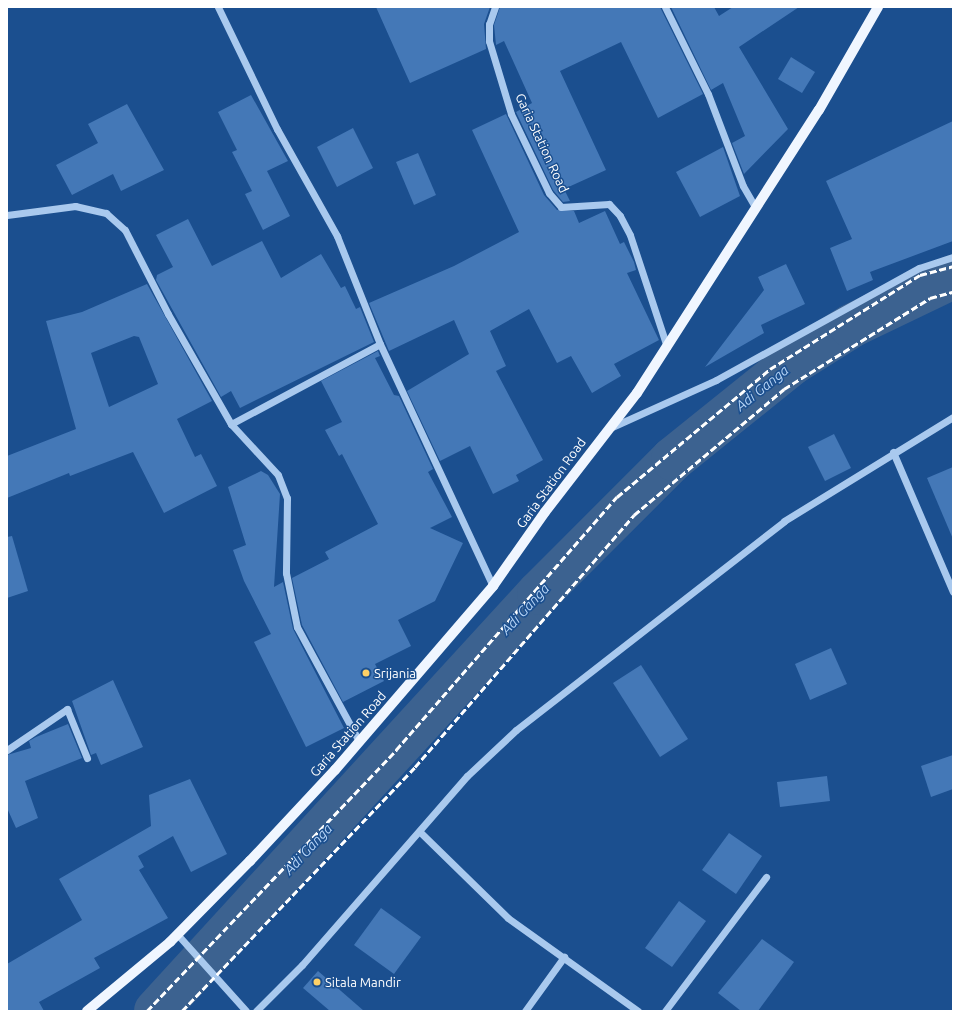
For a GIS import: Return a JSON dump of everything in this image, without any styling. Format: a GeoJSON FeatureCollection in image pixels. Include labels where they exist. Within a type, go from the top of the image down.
{"type":"FeatureCollection","features":[{"type":"Feature","properties":{"kind":"main road","name":"Garia Station Road"},"geometry":{"type":"LineString","coordinates":[[87,1011],[177,934],[359,741],[493,586],[667,347],[755,207],[819,110],[878,7]]}},
{"type":"Feature","properties":{"kind":"street"},"geometry":{"type":"LineString","coordinates":[[218,7],[277,129],[337,236],[380,344],[493,586]]}},
{"type":"Feature","properties":{"kind":"street","name":"Garia Station Road"},"geometry":{"type":"LineString","coordinates":[[495,7],[489,24],[489,41],[512,114],[549,193],[561,208],[609,204],[620,216],[630,235],[667,347]]}},
{"type":"Feature","properties":{"kind":"street"},"geometry":{"type":"LineString","coordinates":[[665,7],[708,94],[743,186],[755,207]]}},
{"type":"Feature","properties":{"kind":"street"},"geometry":{"type":"LineString","coordinates":[[7,215],[75,206],[106,213],[125,230],[168,314],[231,424],[278,475],[287,498],[286,573],[297,627],[359,741]]}},
{"type":"Feature","properties":{"kind":"street"},"geometry":{"type":"LineString","coordinates":[[608,429],[716,380],[919,268],[953,257]]}},
{"type":"Feature","properties":{"kind":"street"},"geometry":{"type":"LineString","coordinates":[[231,424],[380,344]]}},
{"type":"Feature","properties":{"kind":"street"},"geometry":{"type":"LineString","coordinates":[[256,1011],[302,965],[473,771],[600,661],[784,521],[893,452],[953,417]]}},
{"type":"Feature","properties":{"kind":"street"},"geometry":{"type":"LineString","coordinates":[[893,452],[953,592]]}},
{"type":"Feature","properties":{"kind":"street"},"geometry":{"type":"LineString","coordinates":[[7,750],[67,709],[87,758]]}},
{"type":"Feature","properties":{"kind":"street"},"geometry":{"type":"LineString","coordinates":[[420,832],[508,918],[638,1011]]}},
{"type":"Feature","properties":{"kind":"street"},"geometry":{"type":"LineString","coordinates":[[665,1011],[766,877]]}},
{"type":"Feature","properties":{"kind":"street"},"geometry":{"type":"LineString","coordinates":[[177,934],[246,1011]]}},
{"type":"Feature","properties":{"kind":"street"},"geometry":{"type":"LineString","coordinates":[[525,1011],[564,957]]}},
{"type":"Feature","properties":{"kind":"building"},"geometry":{"type":"Polygon","coordinates":[[[376,7],[490,7],[484,24],[486,49],[410,83],[376,7]]]}},
{"type":"Feature","properties":{"kind":"building"},"geometry":{"type":"Polygon","coordinates":[[[500,7],[660,7],[703,94],[658,118],[621,42],[560,71],[606,170],[564,189],[570,201],[563,202],[553,190],[516,112],[532,103],[504,41],[496,45],[494,25],[500,7]]]}},
{"type":"Feature","properties":{"kind":"building"},"geometry":{"type":"Polygon","coordinates":[[[671,7],[714,7],[719,16],[733,7],[799,7],[739,47],[788,129],[744,174],[732,143],[745,136],[723,83],[711,90],[671,7]]]}},
{"type":"Feature","properties":{"kind":"building"},"geometry":{"type":"Polygon","coordinates":[[[791,57],[815,72],[802,93],[778,79],[791,57]]]}},
{"type":"Feature","properties":{"kind":"building"},"geometry":{"type":"Polygon","coordinates":[[[251,95],[288,161],[267,171],[290,216],[263,230],[245,194],[252,191],[232,152],[237,150],[218,112],[251,95]]]}},
{"type":"Feature","properties":{"kind":"building"},"geometry":{"type":"Polygon","coordinates":[[[127,104],[164,170],[121,191],[113,174],[72,195],[56,165],[98,143],[88,124],[127,104]]]}},
{"type":"Feature","properties":{"kind":"building"},"geometry":{"type":"Polygon","coordinates":[[[506,114],[544,195],[557,210],[574,211],[579,223],[605,211],[620,244],[624,242],[634,262],[636,270],[627,273],[659,340],[614,364],[621,376],[592,393],[571,356],[557,363],[529,309],[490,331],[506,366],[496,371],[543,460],[516,475],[519,481],[493,494],[470,446],[440,461],[407,391],[469,354],[454,320],[389,351],[369,303],[454,266],[519,232],[472,130],[506,114]]]}},
{"type":"Feature","properties":{"kind":"building"},"geometry":{"type":"Polygon","coordinates":[[[953,121],[953,241],[870,272],[873,280],[847,291],[830,248],[852,239],[826,181],[953,121]]]}},
{"type":"Feature","properties":{"kind":"building"},"geometry":{"type":"Polygon","coordinates":[[[353,128],[373,168],[337,187],[317,147],[353,128]]]}},
{"type":"Feature","properties":{"kind":"building"},"geometry":{"type":"Polygon","coordinates":[[[723,147],[740,196],[700,217],[676,172],[723,147]]]}},
{"type":"Feature","properties":{"kind":"building"},"geometry":{"type":"Polygon","coordinates":[[[418,153],[436,195],[414,205],[396,162],[418,153]]]}},
{"type":"Feature","properties":{"kind":"building"},"geometry":{"type":"Polygon","coordinates":[[[188,219],[212,266],[262,241],[281,278],[321,254],[341,288],[345,286],[356,309],[360,307],[374,342],[240,408],[231,391],[221,397],[156,280],[157,275],[173,267],[156,235],[188,219]]]}},
{"type":"Feature","properties":{"kind":"building"},"geometry":{"type":"Polygon","coordinates":[[[786,264],[805,304],[761,325],[764,333],[705,367],[764,290],[758,277],[786,264]]]}},
{"type":"Feature","properties":{"kind":"building"},"geometry":{"type":"Polygon","coordinates":[[[147,284],[212,401],[177,419],[195,457],[201,454],[217,486],[164,513],[133,452],[70,476],[69,473],[7,498],[7,456],[76,429],[46,321],[82,312],[147,284]],[[134,336],[91,353],[109,407],[158,384],[139,337],[134,336]]]}},
{"type":"Feature","properties":{"kind":"building"},"geometry":{"type":"Polygon","coordinates":[[[378,351],[380,356],[375,358],[394,395],[399,396],[433,469],[428,472],[452,517],[430,528],[463,543],[435,601],[398,620],[411,646],[375,664],[384,681],[343,702],[302,625],[292,578],[329,559],[325,552],[378,524],[342,454],[339,456],[325,430],[342,422],[321,381],[378,351]]]}},
{"type":"Feature","properties":{"kind":"building"},"geometry":{"type":"Polygon","coordinates":[[[834,434],[851,468],[825,481],[808,447],[834,434]]]}},
{"type":"Feature","properties":{"kind":"building"},"geometry":{"type":"Polygon","coordinates":[[[953,467],[953,539],[927,478],[953,467]]]}},
{"type":"Feature","properties":{"kind":"building"},"geometry":{"type":"Polygon","coordinates":[[[261,471],[268,475],[280,494],[274,587],[283,582],[293,629],[344,728],[306,747],[254,642],[271,634],[244,581],[233,550],[246,545],[228,487],[261,471]]]}},
{"type":"Feature","properties":{"kind":"building"},"geometry":{"type":"Polygon","coordinates":[[[12,536],[28,591],[7,598],[7,537],[12,536]]]}},
{"type":"Feature","properties":{"kind":"building"},"geometry":{"type":"Polygon","coordinates":[[[831,648],[847,684],[810,700],[795,664],[831,648]]]}},
{"type":"Feature","properties":{"kind":"building"},"geometry":{"type":"Polygon","coordinates":[[[641,665],[688,739],[660,757],[613,683],[641,665]]]}},
{"type":"Feature","properties":{"kind":"building"},"geometry":{"type":"Polygon","coordinates":[[[113,680],[143,747],[101,765],[96,753],[91,755],[72,701],[113,680]]]}},
{"type":"Feature","properties":{"kind":"building"},"geometry":{"type":"Polygon","coordinates":[[[68,724],[82,758],[25,781],[38,818],[16,828],[7,808],[7,755],[31,748],[29,741],[68,724]]]}},
{"type":"Feature","properties":{"kind":"building"},"geometry":{"type":"Polygon","coordinates":[[[953,755],[953,789],[931,797],[921,766],[953,755]]]}},
{"type":"Feature","properties":{"kind":"building"},"geometry":{"type":"Polygon","coordinates":[[[827,776],[830,801],[780,807],[777,782],[827,776]]]}},
{"type":"Feature","properties":{"kind":"building"},"geometry":{"type":"Polygon","coordinates":[[[190,779],[227,854],[191,872],[173,836],[138,856],[144,867],[139,870],[168,918],[94,958],[100,968],[39,1002],[44,1011],[7,1011],[7,964],[82,920],[59,879],[151,826],[149,795],[190,779]]]}},
{"type":"Feature","properties":{"kind":"building"},"geometry":{"type":"Polygon","coordinates":[[[729,833],[762,856],[736,894],[702,870],[729,833]]]}},
{"type":"Feature","properties":{"kind":"building"},"geometry":{"type":"Polygon","coordinates":[[[679,901],[706,921],[672,967],[645,948],[679,901]]]}},
{"type":"Feature","properties":{"kind":"building"},"geometry":{"type":"Polygon","coordinates":[[[381,908],[421,937],[394,974],[354,945],[381,908]]]}},
{"type":"Feature","properties":{"kind":"building"},"geometry":{"type":"Polygon","coordinates":[[[762,939],[794,962],[758,1011],[741,1011],[718,993],[762,939]]]}},
{"type":"Feature","properties":{"kind":"building"},"geometry":{"type":"Polygon","coordinates":[[[318,971],[364,1011],[330,1011],[303,988],[318,971]]]}},
{"type":"Feature","properties":{"kind":"waterway","name":"Adi Ganga"},"geometry":{"type":"LineString","coordinates":[[156,1011],[539,593],[673,459],[791,364],[851,326],[953,277]]}},
{"type":"Feature","properties":{"kind":"railway"},"geometry":{"type":"LineString","coordinates":[[147,1011],[396,750],[617,497],[770,369],[920,275],[953,266]]}},
{"type":"Feature","properties":{"kind":"railway"},"geometry":{"type":"LineString","coordinates":[[182,1011],[415,767],[634,515],[784,389],[930,298],[953,292]]}},
{"type":"Feature","properties":{"kind":"place","name":"Srijania"},"geometry":{"type":"Point","coordinates":[366,673]}},
{"type":"Feature","properties":{"kind":"place","name":"Sitala Mandir"},"geometry":{"type":"Point","coordinates":[317,982]}}]}
